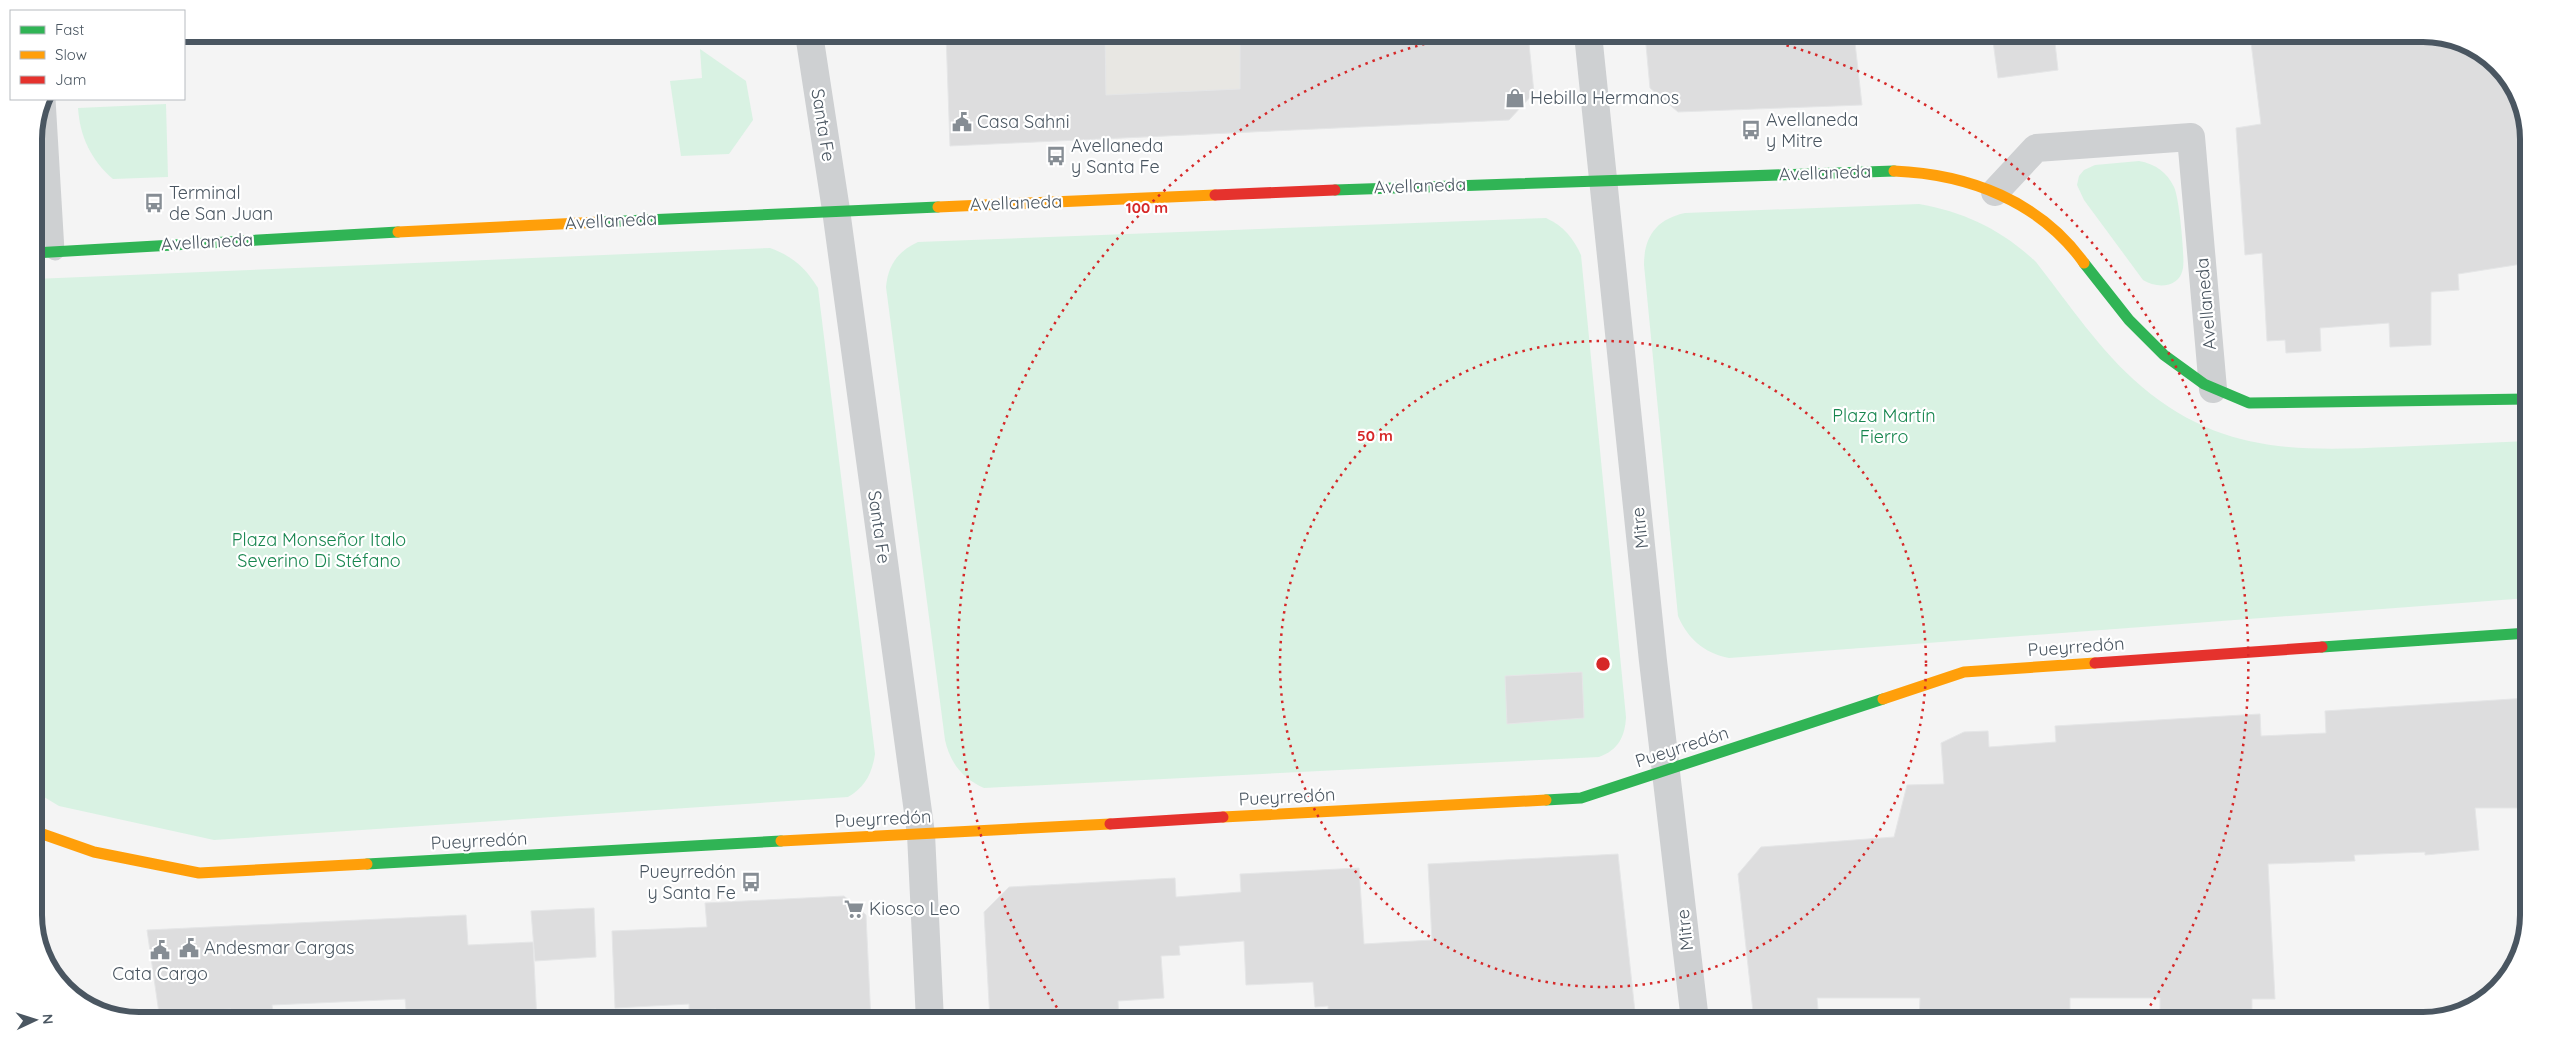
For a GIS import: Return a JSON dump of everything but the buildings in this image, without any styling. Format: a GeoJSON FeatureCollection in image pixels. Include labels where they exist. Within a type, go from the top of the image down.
{"type":"FeatureCollection","features":[{"type":"Feature","properties":{"kind":"street","name":"Santa Fe"},"geometry":{"type":"LineString","coordinates":[[810,42],[836,210],[921,834],[930,1012]]}},
{"type":"Feature","properties":{"kind":"street","name":"Mitre"},"geometry":{"type":"LineString","coordinates":[[1589,42],[1694,1012]]}},
{"type":"Feature","properties":{"kind":"street","name":"Avellaneda"},"geometry":{"type":"LineString","coordinates":[[1995,192],[2036,148],[2191,137],[2213,389]]}},
{"type":"Feature","properties":{"kind":"street","name":"Avellaneda"},"geometry":{"type":"LineString","coordinates":[[43,252],[836,210],[1603,179],[1898,171],[1947,177],[1995,192],[2018,203],[2060,232],[2127,318],[2176,364],[2213,389],[2235,399],[2249,403],[2519,399]]}},
{"type":"Feature","properties":{"kind":"street","name":"Pueyrredón"},"geometry":{"type":"LineString","coordinates":[[43,836],[94,852],[199,874],[1581,798],[1964,672],[2520,634]]}},
{"type":"Feature","properties":{"kind":"lane"},"geometry":{"type":"LineString","coordinates":[[47,112],[55,251]]}},
{"type":"Feature","properties":{"kind":"shaded area","name":"Hebilla Hermanos"},"geometry":{"type":"Polygon","coordinates":[[[1105,42],[1529,42],[1534,93],[1509,120],[1106,139],[1105,42]]]}},
{"type":"Feature","properties":{"kind":"green space"},"geometry":{"type":"Polygon","coordinates":[[[700,49],[746,81],[753,120],[729,154],[681,156],[670,81],[702,78],[700,49]]]}},
{"type":"Feature","properties":{"kind":"green space"},"geometry":{"type":"Polygon","coordinates":[[[166,104],[168,177],[113,179],[105,172],[88,147],[81,129],[78,108],[166,104]]]}},
{"type":"Feature","properties":{"kind":"green space"},"geometry":{"type":"Polygon","coordinates":[[[2139,161],[2150,164],[2164,173],[2176,193],[2181,227],[2183,268],[2177,280],[2167,285],[2155,285],[2143,280],[2084,200],[2077,185],[2079,176],[2084,170],[2095,165],[2139,161]]]}},
{"type":"Feature","properties":{"kind":"green space","name":"Plaza Martín Fierro"},"geometry":{"type":"Polygon","coordinates":[[[1919,204],[1936,207],[1982,224],[2023,251],[2036,262],[2086,327],[2126,372],[2170,408],[2200,424],[2230,436],[2260,443],[2323,449],[2519,441],[2520,599],[1729,658],[1712,653],[1692,638],[1678,616],[1644,265],[1646,245],[1654,230],[1667,220],[1685,213],[1919,204]]]}},
{"type":"Feature","properties":{"kind":"green space"},"geometry":{"type":"Polygon","coordinates":[[[1546,218],[1567,233],[1581,255],[1626,717],[1622,737],[1616,747],[1599,757],[984,788],[970,780],[958,769],[950,756],[945,740],[886,287],[889,272],[900,254],[918,242],[1546,218]]]}},
{"type":"Feature","properties":{"kind":"green space","name":"Plaza Monseñor Italo Severino Di Stéfano"},"geometry":{"type":"Polygon","coordinates":[[[770,248],[785,255],[808,274],[818,288],[875,754],[867,779],[859,789],[848,797],[214,840],[59,806],[43,796],[43,279],[770,248]]]}},
{"type":"Feature","properties":{"kind":"traffic: fast"},"geometry":{"type":"LineString","coordinates":[[1335,190],[1894,171]]}},
{"type":"Feature","properties":{"kind":"traffic: fast"},"geometry":{"type":"LineString","coordinates":[[601,222],[938,207]]}},
{"type":"Feature","properties":{"kind":"traffic: fast"},"geometry":{"type":"LineString","coordinates":[[43,252],[398,232]]}},
{"type":"Feature","properties":{"kind":"traffic: fast"},"geometry":{"type":"LineString","coordinates":[[2084,263],[2129,320],[2164,355],[2204,384],[2249,403],[2519,399]]}},
{"type":"Feature","properties":{"kind":"traffic: fast"},"geometry":{"type":"LineString","coordinates":[[2322,647],[2520,634]]}},
{"type":"Feature","properties":{"kind":"traffic: fast"},"geometry":{"type":"LineString","coordinates":[[1546,800],[1581,798],[1883,699]]}},
{"type":"Feature","properties":{"kind":"traffic: fast"},"geometry":{"type":"LineString","coordinates":[[367,864],[781,841]]}},
{"type":"Feature","properties":{"kind":"traffic: slow"},"geometry":{"type":"LineString","coordinates":[[1894,171],[1922,173],[1949,178],[1975,185],[2000,195],[2024,207],[2046,223],[2066,241],[2084,263]]}},
{"type":"Feature","properties":{"kind":"traffic: slow"},"geometry":{"type":"LineString","coordinates":[[938,207],[1215,195]]}},
{"type":"Feature","properties":{"kind":"traffic: slow"},"geometry":{"type":"LineString","coordinates":[[398,232],[601,222]]}},
{"type":"Feature","properties":{"kind":"traffic: slow"},"geometry":{"type":"LineString","coordinates":[[1883,699],[1964,672],[2095,663]]}},
{"type":"Feature","properties":{"kind":"traffic: slow"},"geometry":{"type":"LineString","coordinates":[[1223,817],[1546,800]]}},
{"type":"Feature","properties":{"kind":"traffic: slow"},"geometry":{"type":"LineString","coordinates":[[781,841],[1110,824]]}},
{"type":"Feature","properties":{"kind":"traffic: slow"},"geometry":{"type":"LineString","coordinates":[[43,834],[94,852],[199,873],[367,864]]}},
{"type":"Feature","properties":{"kind":"traffic: jam"},"geometry":{"type":"LineString","coordinates":[[1215,195],[1335,190]]}},
{"type":"Feature","properties":{"kind":"traffic: jam"},"geometry":{"type":"LineString","coordinates":[[2095,663],[2322,647]]}},
{"type":"Feature","properties":{"kind":"traffic: jam"},"geometry":{"type":"LineString","coordinates":[[1110,824],[1223,817]]}},
{"type":"Feature","properties":{"kind":"place","name":"Hebilla Hermanos"},"geometry":{"type":"Point","coordinates":[1515,98]}},
{"type":"Feature","properties":{"kind":"place","name":"Casa Sahni"},"geometry":{"type":"Point","coordinates":[962,122]}},
{"type":"Feature","properties":{"kind":"place","name":"Avellaneda y Mitre"},"geometry":{"type":"Point","coordinates":[1751,130]}},
{"type":"Feature","properties":{"kind":"place","name":"Avellaneda y Santa Fe"},"geometry":{"type":"Point","coordinates":[1056,156]}},
{"type":"Feature","properties":{"kind":"place","name":"Terminal de San Juan"},"geometry":{"type":"Point","coordinates":[154,203]}},
{"type":"Feature","properties":{"kind":"place","name":"Pueyrredón y Santa Fe"},"geometry":{"type":"Point","coordinates":[751,882]}},
{"type":"Feature","properties":{"kind":"place","name":"Kiosco Leo"},"geometry":{"type":"Point","coordinates":[854,909]}},
{"type":"Feature","properties":{"kind":"place","name":"Andesmar Cargas"},"geometry":{"type":"Point","coordinates":[189,948]}},
{"type":"Feature","properties":{"kind":"place","name":"Cata Cargo"},"geometry":{"type":"Point","coordinates":[160,950]}}]}
